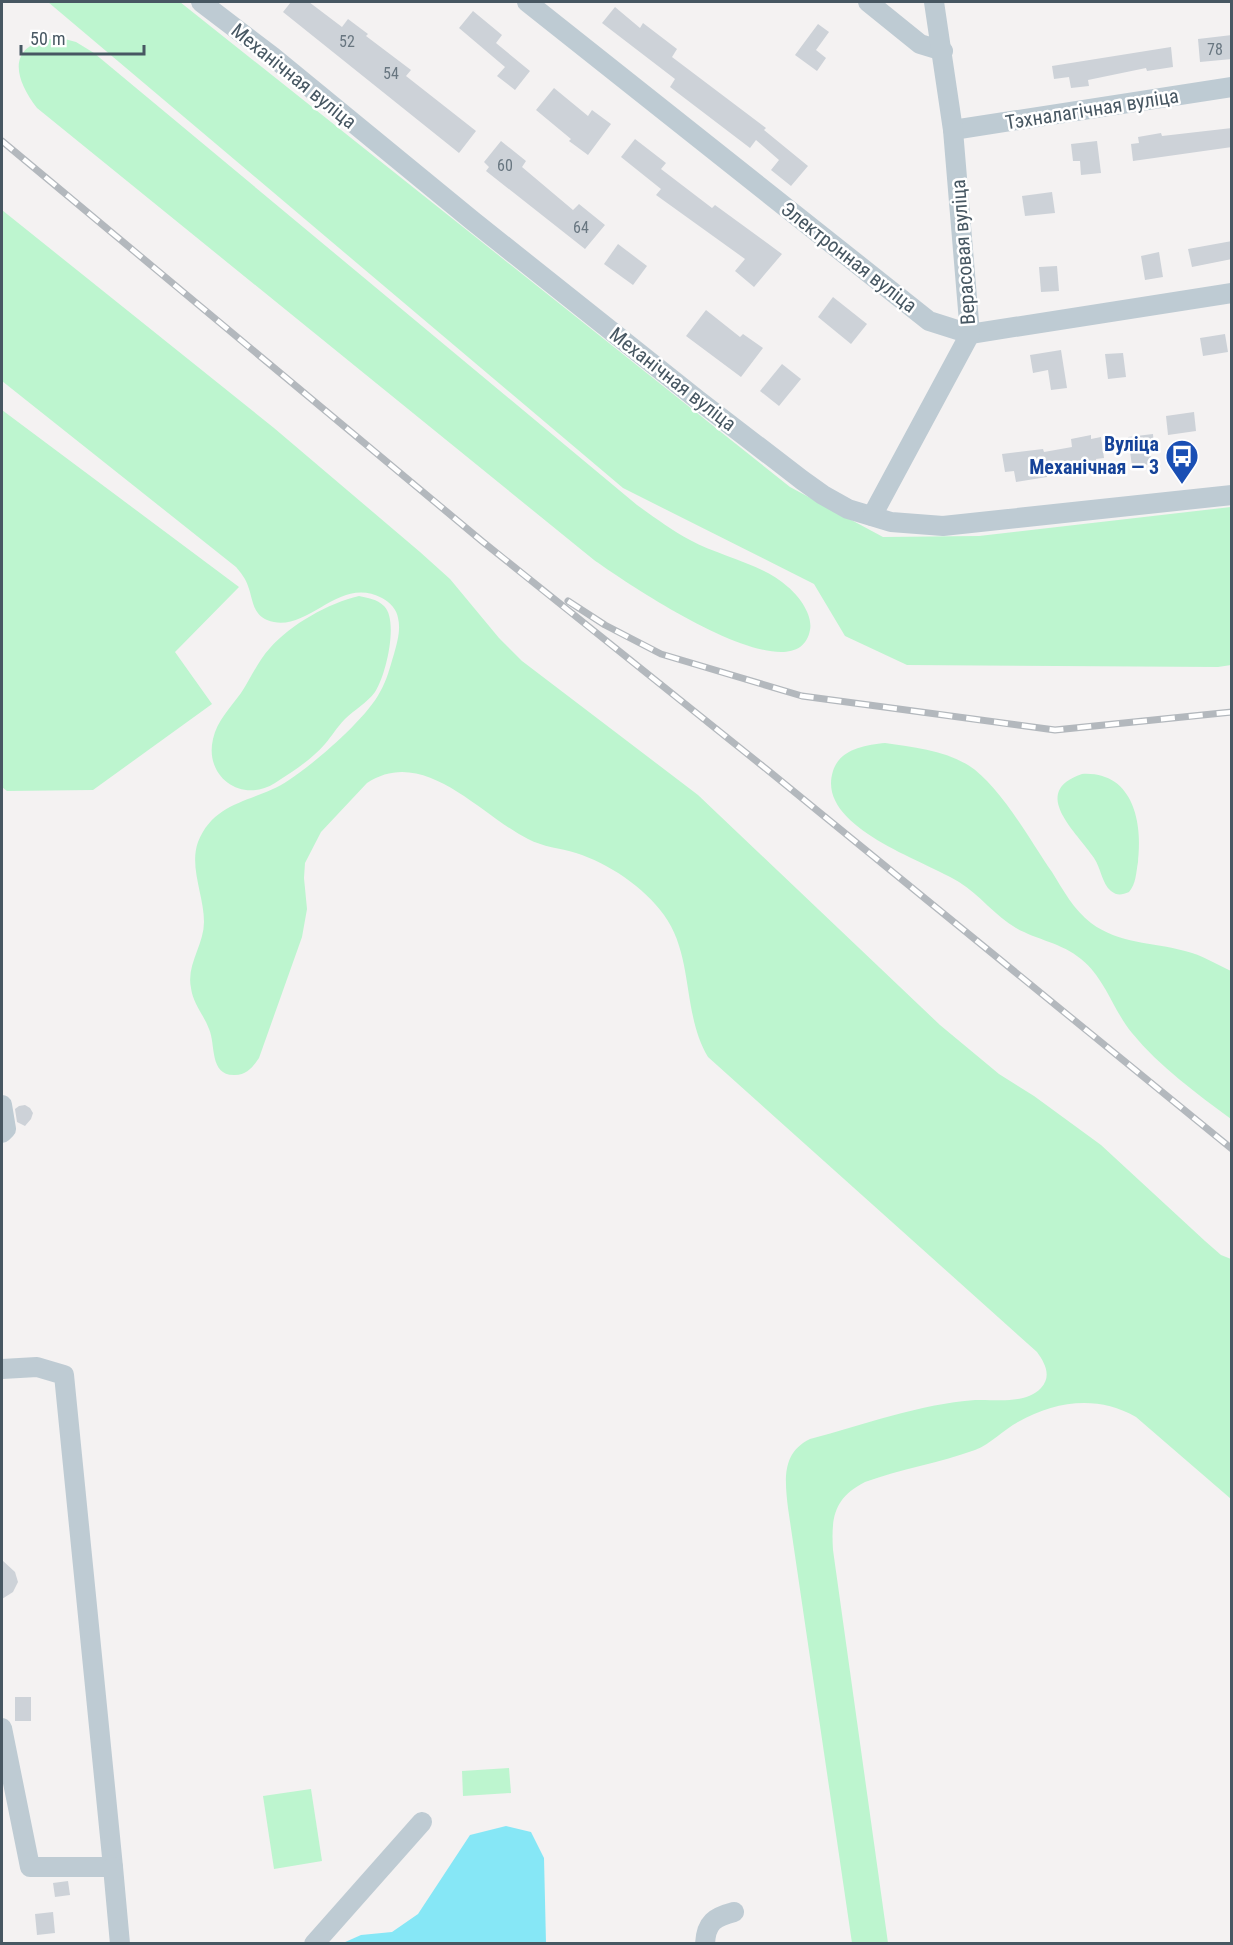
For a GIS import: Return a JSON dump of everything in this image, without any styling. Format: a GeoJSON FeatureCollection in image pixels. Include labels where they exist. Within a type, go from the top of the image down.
{"type":"FeatureCollection","features":[{"type":"Feature","properties":{"kind":"street","name":"Механічная вуліца"},"geometry":{"type":"LineString","coordinates":[[201,2],[802,480],[848,509],[891,522],[943,526],[1232,495]]}},
{"type":"Feature","properties":{"kind":"street","name":"Электронная вуліца"},"geometry":{"type":"LineString","coordinates":[[527,2],[929,321],[970,334],[1232,293]]}},
{"type":"Feature","properties":{"kind":"street"},"geometry":{"type":"LineString","coordinates":[[868,2],[920,44],[943,51]]}},
{"type":"Feature","properties":{"kind":"street","name":"Верасовая вуліца"},"geometry":{"type":"LineString","coordinates":[[872,516],[970,334],[953,130],[934,2]]}},
{"type":"Feature","properties":{"kind":"street","name":"Тэхналагічная вуліца"},"geometry":{"type":"LineString","coordinates":[[953,130],[1232,87]]}},
{"type":"Feature","properties":{"kind":"street"},"geometry":{"type":"LineString","coordinates":[[2,1106],[6,1129],[2,1133]]}},
{"type":"Feature","properties":{"kind":"street"},"geometry":{"type":"LineString","coordinates":[[2,1369],[37,1367],[64,1375],[120,1944]]}},
{"type":"Feature","properties":{"kind":"street"},"geometry":{"type":"LineString","coordinates":[[2,1728],[30,1867],[113,1867]]}},
{"type":"Feature","properties":{"kind":"street"},"geometry":{"type":"LineString","coordinates":[[314,1944],[422,1821]]}},
{"type":"Feature","properties":{"kind":"street"},"geometry":{"type":"LineString","coordinates":[[705,1944],[705,1936],[712,1921],[718,1916],[734,1912]]}},
{"type":"Feature","properties":{"kind":"green space"},"geometry":{"type":"Polygon","coordinates":[[[48,2],[180,2],[790,487],[883,537],[979,536],[1231,507],[1231,665],[1218,667],[907,665],[845,636],[814,584],[623,488],[48,2]]]}},
{"type":"Feature","properties":{"kind":"green space"},"geometry":{"type":"Polygon","coordinates":[[[61,38],[76,42],[94,53],[637,505],[690,540],[766,572],[788,587],[804,606],[810,624],[810,630],[798,648],[775,652],[743,644],[707,629],[637,589],[594,560],[37,108],[22,83],[19,61],[23,52],[32,45],[44,40],[61,38]]]}},
{"type":"Feature","properties":{"kind":"green space"},"geometry":{"type":"Polygon","coordinates":[[[2,210],[274,428],[420,552],[450,579],[499,638],[522,661],[698,795],[940,1025],[999,1074],[1034,1096],[1101,1145],[1205,1241],[1221,1255],[1231,1259],[1231,1499],[1136,1417],[1106,1406],[1077,1403],[1047,1409],[1032,1415],[975,1450],[865,1482],[841,1502],[834,1518],[833,1550],[888,1943],[852,1943],[788,1508],[787,1469],[794,1452],[810,1439],[933,1406],[954,1402],[1010,1400],[1027,1397],[1041,1388],[1046,1379],[1047,1374],[1043,1361],[1037,1352],[708,1057],[694,1022],[680,948],[664,915],[646,895],[624,877],[588,857],[528,839],[451,788],[430,778],[409,772],[388,774],[367,783],[321,832],[305,863],[307,909],[302,937],[259,1058],[243,1074],[227,1074],[221,1070],[217,1065],[209,1029],[194,999],[190,980],[204,922],[195,861],[198,842],[205,828],[215,817],[238,803],[289,780],[326,752],[364,715],[385,683],[398,636],[397,615],[393,606],[385,600],[366,593],[351,594],[337,599],[296,620],[282,623],[267,620],[258,614],[246,581],[236,567],[2,381],[2,210]]]}},
{"type":"Feature","properties":{"kind":"green space"},"geometry":{"type":"Polygon","coordinates":[[[2,410],[239,587],[175,652],[212,704],[93,790],[7,791],[2,787],[2,410]]]}},
{"type":"Feature","properties":{"kind":"green space"},"geometry":{"type":"Polygon","coordinates":[[[359,596],[372,599],[384,606],[390,623],[391,635],[387,661],[375,692],[339,725],[314,755],[275,783],[262,789],[250,790],[228,783],[214,765],[213,739],[221,720],[262,658],[279,639],[299,623],[323,609],[359,596]]]}},
{"type":"Feature","properties":{"kind":"green space"},"geometry":{"type":"Polygon","coordinates":[[[885,743],[928,750],[948,756],[968,765],[980,774],[1003,799],[1074,906],[1091,923],[1124,939],[1191,953],[1231,971],[1231,1119],[1154,1057],[1125,1024],[1103,985],[1081,959],[1058,945],[1016,928],[959,882],[876,839],[856,825],[840,809],[832,791],[833,771],[836,764],[847,753],[854,750],[885,743]]]}},
{"type":"Feature","properties":{"kind":"green space"},"geometry":{"type":"Polygon","coordinates":[[[1082,774],[1099,775],[1113,781],[1131,802],[1139,831],[1139,847],[1134,882],[1129,892],[1117,894],[1108,888],[1094,858],[1062,813],[1058,802],[1059,791],[1066,782],[1082,774]]]}},
{"type":"Feature","properties":{"kind":"green space"},"geometry":{"type":"Polygon","coordinates":[[[509,1768],[511,1793],[463,1796],[462,1771],[509,1768]]]}},
{"type":"Feature","properties":{"kind":"green space"},"geometry":{"type":"Polygon","coordinates":[[[311,1789],[322,1861],[274,1869],[263,1796],[311,1789]]]}},
{"type":"Feature","properties":{"kind":"water"},"geometry":{"type":"Polygon","coordinates":[[[506,1826],[531,1832],[544,1858],[546,1943],[343,1943],[361,1935],[392,1932],[418,1914],[470,1835],[506,1826]]]}},
{"type":"Feature","properties":{"kind":"building"},"geometry":{"type":"Polygon","coordinates":[[[291,2],[309,2],[342,27],[348,19],[368,34],[366,36],[411,70],[406,76],[476,131],[459,153],[283,12],[291,2]]]}},
{"type":"Feature","properties":{"kind":"building"},"geometry":{"type":"Polygon","coordinates":[[[615,7],[640,28],[643,23],[677,49],[672,57],[766,128],[764,130],[808,166],[791,186],[771,170],[779,160],[756,140],[750,148],[670,87],[675,79],[602,23],[615,7]]]}},
{"type":"Feature","properties":{"kind":"building"},"geometry":{"type":"Polygon","coordinates":[[[473,11],[502,35],[496,43],[530,71],[515,90],[497,76],[505,67],[459,28],[473,11]]]}},
{"type":"Feature","properties":{"kind":"building"},"geometry":{"type":"Polygon","coordinates":[[[818,24],[829,32],[816,50],[826,58],[817,71],[795,55],[818,24]]]}},
{"type":"Feature","properties":{"kind":"building"},"geometry":{"type":"Polygon","coordinates":[[[1232,35],[1232,59],[1200,62],[1198,39],[1232,35]]]}},
{"type":"Feature","properties":{"kind":"building"},"geometry":{"type":"Polygon","coordinates":[[[1171,47],[1173,67],[1147,71],[1146,68],[1088,80],[1089,86],[1071,88],[1069,77],[1054,79],[1052,66],[1171,47]]]}},
{"type":"Feature","properties":{"kind":"building"},"geometry":{"type":"Polygon","coordinates":[[[554,88],[588,116],[592,110],[611,124],[588,155],[569,141],[571,139],[536,110],[554,88]]]}},
{"type":"Feature","properties":{"kind":"building"},"geometry":{"type":"Polygon","coordinates":[[[1232,128],[1232,147],[1133,161],[1131,144],[1139,143],[1138,137],[1232,128]]]}},
{"type":"Feature","properties":{"kind":"building"},"geometry":{"type":"Polygon","coordinates":[[[635,139],[666,163],[661,169],[712,208],[715,205],[782,254],[754,287],[735,271],[745,259],[656,195],[661,189],[621,157],[635,139]]]}},
{"type":"Feature","properties":{"kind":"building"},"geometry":{"type":"Polygon","coordinates":[[[501,141],[526,161],[522,167],[573,210],[579,204],[605,225],[585,249],[486,171],[489,167],[484,162],[501,141]]]}},
{"type":"Feature","properties":{"kind":"building"},"geometry":{"type":"Polygon","coordinates":[[[1097,141],[1101,173],[1081,175],[1080,161],[1073,161],[1071,144],[1097,141]]]}},
{"type":"Feature","properties":{"kind":"building"},"geometry":{"type":"Polygon","coordinates":[[[1052,192],[1055,213],[1025,216],[1022,196],[1052,192]]]}},
{"type":"Feature","properties":{"kind":"building"},"geometry":{"type":"Polygon","coordinates":[[[1232,241],[1232,259],[1192,267],[1188,249],[1232,241]]]}},
{"type":"Feature","properties":{"kind":"building"},"geometry":{"type":"Polygon","coordinates":[[[618,244],[647,266],[633,285],[604,264],[618,244]]]}},
{"type":"Feature","properties":{"kind":"building"},"geometry":{"type":"Polygon","coordinates":[[[1159,252],[1163,277],[1145,280],[1141,256],[1159,252]]]}},
{"type":"Feature","properties":{"kind":"building"},"geometry":{"type":"Polygon","coordinates":[[[1057,266],[1059,291],[1041,292],[1039,267],[1057,266]]]}},
{"type":"Feature","properties":{"kind":"building"},"geometry":{"type":"Polygon","coordinates":[[[833,297],[867,324],[851,344],[818,317],[833,297]]]}},
{"type":"Feature","properties":{"kind":"building"},"geometry":{"type":"Polygon","coordinates":[[[706,310],[740,337],[743,334],[763,348],[741,377],[686,336],[706,310]]]}},
{"type":"Feature","properties":{"kind":"building"},"geometry":{"type":"Polygon","coordinates":[[[1225,334],[1228,352],[1203,356],[1200,338],[1225,334]]]}},
{"type":"Feature","properties":{"kind":"building"},"geometry":{"type":"Polygon","coordinates":[[[1061,350],[1067,388],[1051,390],[1048,370],[1033,373],[1030,355],[1061,350]]]}},
{"type":"Feature","properties":{"kind":"building"},"geometry":{"type":"Polygon","coordinates":[[[1123,353],[1126,377],[1108,379],[1105,354],[1123,353]]]}},
{"type":"Feature","properties":{"kind":"building"},"geometry":{"type":"Polygon","coordinates":[[[782,364],[801,379],[779,406],[760,391],[782,364]]]}},
{"type":"Feature","properties":{"kind":"building"},"geometry":{"type":"Polygon","coordinates":[[[1194,412],[1196,431],[1168,435],[1166,416],[1194,412]]]}},
{"type":"Feature","properties":{"kind":"building"},"geometry":{"type":"Polygon","coordinates":[[[1153,434],[1154,448],[1149,448],[1152,464],[1132,466],[1128,437],[1153,434]]]}},
{"type":"Feature","properties":{"kind":"building"},"geometry":{"type":"Polygon","coordinates":[[[1091,435],[1091,439],[1101,437],[1104,458],[1096,459],[1097,466],[1077,470],[1077,466],[1047,472],[1047,477],[1016,482],[1014,471],[1005,472],[1002,454],[1043,449],[1044,452],[1072,447],[1071,439],[1091,435]]]}},
{"type":"Feature","properties":{"kind":"building"},"geometry":{"type":"Polygon","coordinates":[[[25,1105],[33,1113],[25,1126],[17,1122],[15,1109],[25,1105]]]}},
{"type":"Feature","properties":{"kind":"building"},"geometry":{"type":"Polygon","coordinates":[[[2,1560],[15,1572],[18,1582],[13,1592],[2,1599],[2,1560]]]}},
{"type":"Feature","properties":{"kind":"building"},"geometry":{"type":"Polygon","coordinates":[[[15,1697],[31,1697],[31,1721],[15,1721],[15,1697]]]}},
{"type":"Feature","properties":{"kind":"building"},"geometry":{"type":"Polygon","coordinates":[[[68,1881],[70,1895],[55,1897],[53,1883],[68,1881]]]}},
{"type":"Feature","properties":{"kind":"building"},"geometry":{"type":"Polygon","coordinates":[[[53,1912],[55,1933],[37,1935],[35,1914],[53,1912]]]}},
{"type":"Feature","properties":{"kind":"railway"},"geometry":{"type":"LineString","coordinates":[[2,141],[483,542],[770,772],[1232,1149]]}},
{"type":"Feature","properties":{"kind":"railway"},"geometry":{"type":"LineString","coordinates":[[568,601],[605,625],[661,654],[802,696],[1055,730],[1232,712]]}},
{"type":"Feature","properties":{"kind":"place","name":"Вуліца Механічная — 3"},"geometry":{"type":"Point","coordinates":[1182,485]}}]}
